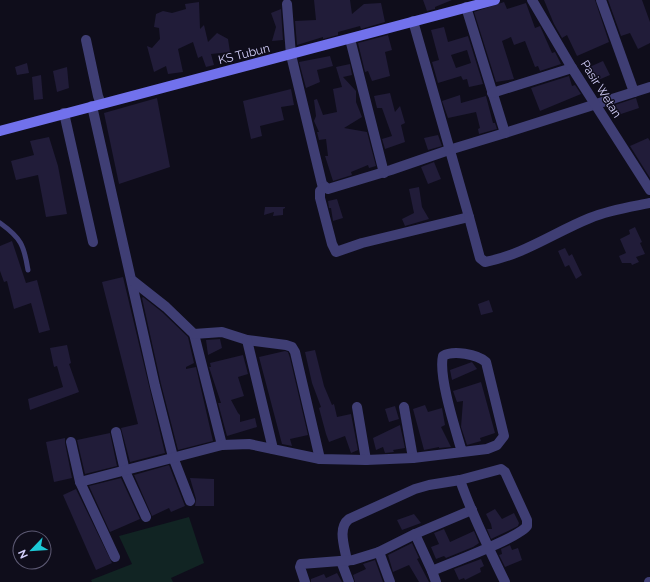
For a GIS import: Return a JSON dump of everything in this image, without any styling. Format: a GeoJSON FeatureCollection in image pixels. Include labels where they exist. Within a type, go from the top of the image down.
{"type":"FeatureCollection","features":[{"type":"Feature","properties":{"kind":"main road","name":"KS Tubun"},"geometry":{"type":"LineString","coordinates":[[0,131],[495,0]]}},
{"type":"Feature","properties":{"kind":"street","name":"Pasir Wetan"},"geometry":{"type":"LineString","coordinates":[[532,0],[572,68],[650,190]]}},
{"type":"Feature","properties":{"kind":"street"},"geometry":{"type":"LineString","coordinates":[[601,0],[634,92]]}},
{"type":"Feature","properties":{"kind":"street"},"geometry":{"type":"LineString","coordinates":[[287,4],[291,55],[322,184],[324,187]]}},
{"type":"Feature","properties":{"kind":"street"},"geometry":{"type":"LineString","coordinates":[[466,7],[505,134]]}},
{"type":"Feature","properties":{"kind":"street"},"geometry":{"type":"LineString","coordinates":[[413,21],[480,258],[485,262],[532,248],[554,234],[591,217],[650,203]]}},
{"type":"Feature","properties":{"kind":"street"},"geometry":{"type":"LineString","coordinates":[[350,39],[384,173]]}},
{"type":"Feature","properties":{"kind":"street"},"geometry":{"type":"LineString","coordinates":[[86,40],[98,96],[97,105],[129,272],[133,281],[138,315],[173,457],[190,501]]}},
{"type":"Feature","properties":{"kind":"street"},"geometry":{"type":"LineString","coordinates":[[492,93],[572,68]]}},
{"type":"Feature","properties":{"kind":"street"},"geometry":{"type":"LineString","coordinates":[[324,187],[333,188],[384,173],[449,150],[505,134],[650,86]]}},
{"type":"Feature","properties":{"kind":"street"},"geometry":{"type":"LineString","coordinates":[[64,113],[93,242]]}},
{"type":"Feature","properties":{"kind":"street"},"geometry":{"type":"LineString","coordinates":[[324,187],[320,191],[320,198],[332,244],[336,252],[362,243],[469,217]]}},
{"type":"Feature","properties":{"kind":"street"},"geometry":{"type":"LineString","coordinates":[[133,281],[166,307],[194,334],[222,445]]}},
{"type":"Feature","properties":{"kind":"street"},"geometry":{"type":"LineString","coordinates":[[194,334],[222,332],[247,340],[286,344],[292,347],[295,352],[320,459]]}},
{"type":"Feature","properties":{"kind":"street"},"geometry":{"type":"LineString","coordinates":[[247,340],[273,449]]}},
{"type":"Feature","properties":{"kind":"street"},"geometry":{"type":"LineString","coordinates":[[80,482],[222,445],[249,444],[320,459],[366,460],[413,458],[487,449],[497,445],[504,436],[486,362],[476,357],[451,353],[443,356],[442,365],[449,404],[462,452]]}},
{"type":"Feature","properties":{"kind":"street"},"geometry":{"type":"LineString","coordinates":[[357,407],[366,460]]}},
{"type":"Feature","properties":{"kind":"street"},"geometry":{"type":"LineString","coordinates":[[404,407],[413,458]]}},
{"type":"Feature","properties":{"kind":"street"},"geometry":{"type":"LineString","coordinates":[[116,432],[125,471],[146,517]]}},
{"type":"Feature","properties":{"kind":"street"},"geometry":{"type":"LineString","coordinates":[[71,442],[80,482],[115,557]]}},
{"type":"Feature","properties":{"kind":"street"},"geometry":{"type":"LineString","coordinates":[[349,582],[344,561],[342,529],[344,523],[349,519],[415,489],[460,480],[485,472],[501,469],[503,470],[527,520],[527,526],[522,532],[432,571]]}},
{"type":"Feature","properties":{"kind":"street"},"geometry":{"type":"LineString","coordinates":[[460,480],[505,582]]}},
{"type":"Feature","properties":{"kind":"street"},"geometry":{"type":"LineString","coordinates":[[305,582],[300,567],[301,564],[344,561],[378,552],[415,534],[472,510]]}},
{"type":"Feature","properties":{"kind":"street"},"geometry":{"type":"LineString","coordinates":[[415,534],[436,582]]}},
{"type":"Feature","properties":{"kind":"street"},"geometry":{"type":"LineString","coordinates":[[378,552],[390,582]]}},
{"type":"Feature","properties":{"kind":"lane"},"geometry":{"type":"LineString","coordinates":[[0,223],[13,232],[25,249],[28,270]]}},
{"type":"Feature","properties":{"kind":"green space"},"geometry":{"type":"Polygon","coordinates":[[[189,517],[204,563],[171,578],[173,582],[92,582],[91,580],[132,564],[119,536],[189,517]]]}},
{"type":"Feature","properties":{"kind":"building"},"geometry":{"type":"Polygon","coordinates":[[[314,0],[350,0],[352,14],[364,4],[381,3],[385,22],[361,29],[360,26],[338,32],[338,35],[323,39],[323,37],[297,45],[295,21],[316,20],[314,0]]]}},
{"type":"Feature","properties":{"kind":"building"},"geometry":{"type":"Polygon","coordinates":[[[423,0],[452,0],[435,7],[435,9],[427,11],[423,0]]]}},
{"type":"Feature","properties":{"kind":"building"},"geometry":{"type":"Polygon","coordinates":[[[544,0],[595,0],[609,42],[577,56],[567,35],[562,38],[554,24],[544,0]]]}},
{"type":"Feature","properties":{"kind":"building"},"geometry":{"type":"Polygon","coordinates":[[[608,0],[642,0],[650,22],[650,43],[638,49],[630,33],[621,36],[608,0]]]}},
{"type":"Feature","properties":{"kind":"building"},"geometry":{"type":"Polygon","coordinates":[[[199,2],[200,29],[204,25],[208,42],[217,33],[228,39],[230,52],[211,54],[214,65],[206,67],[202,56],[198,58],[193,42],[178,49],[183,72],[168,74],[166,66],[154,72],[147,46],[152,48],[160,39],[159,28],[154,27],[156,14],[163,11],[172,13],[186,9],[185,4],[199,2]]]}},
{"type":"Feature","properties":{"kind":"building"},"geometry":{"type":"Polygon","coordinates":[[[504,2],[507,9],[526,3],[535,28],[540,26],[552,53],[555,52],[561,64],[540,71],[538,66],[535,67],[525,41],[514,45],[511,37],[502,41],[514,79],[496,82],[474,12],[504,2]]]}},
{"type":"Feature","properties":{"kind":"building"},"geometry":{"type":"Polygon","coordinates":[[[281,9],[283,40],[272,41],[276,27],[271,13],[281,9]]]}},
{"type":"Feature","properties":{"kind":"building"},"geometry":{"type":"Polygon","coordinates":[[[444,27],[448,42],[468,36],[483,84],[469,87],[467,79],[463,80],[461,76],[438,83],[432,62],[439,60],[431,30],[444,27]],[[467,50],[451,55],[456,68],[471,63],[467,50]]]}},
{"type":"Feature","properties":{"kind":"building"},"geometry":{"type":"Polygon","coordinates":[[[388,35],[392,50],[385,52],[390,76],[372,81],[368,71],[365,72],[358,43],[388,35]]]}},
{"type":"Feature","properties":{"kind":"building"},"geometry":{"type":"Polygon","coordinates":[[[330,56],[333,66],[317,70],[320,82],[306,88],[299,62],[330,56]]]}},
{"type":"Feature","properties":{"kind":"building"},"geometry":{"type":"Polygon","coordinates":[[[603,61],[610,75],[596,81],[594,77],[590,79],[585,69],[603,61]]]}},
{"type":"Feature","properties":{"kind":"building"},"geometry":{"type":"Polygon","coordinates":[[[27,63],[29,73],[17,75],[15,67],[27,63]]]}},
{"type":"Feature","properties":{"kind":"building"},"geometry":{"type":"Polygon","coordinates":[[[350,64],[352,75],[343,77],[356,91],[356,102],[362,117],[344,128],[367,132],[376,166],[369,168],[368,165],[351,172],[352,175],[333,181],[325,156],[328,156],[326,139],[319,140],[317,132],[319,132],[314,121],[316,116],[314,100],[317,99],[323,115],[337,112],[333,89],[342,87],[336,67],[350,64]]]}},
{"type":"Feature","properties":{"kind":"building"},"geometry":{"type":"Polygon","coordinates":[[[67,67],[69,88],[57,92],[53,71],[67,67]]]}},
{"type":"Feature","properties":{"kind":"building"},"geometry":{"type":"Polygon","coordinates":[[[41,75],[43,99],[34,100],[32,77],[41,75]]]}},
{"type":"Feature","properties":{"kind":"building"},"geometry":{"type":"Polygon","coordinates":[[[569,76],[572,86],[575,85],[581,94],[540,111],[531,88],[569,76]]]}},
{"type":"Feature","properties":{"kind":"building"},"geometry":{"type":"Polygon","coordinates":[[[291,89],[294,105],[281,107],[284,120],[260,126],[262,136],[251,139],[243,101],[291,89]]]}},
{"type":"Feature","properties":{"kind":"building"},"geometry":{"type":"Polygon","coordinates":[[[390,93],[395,112],[400,106],[405,123],[401,125],[405,142],[385,149],[382,139],[392,136],[382,108],[377,108],[374,96],[390,93]]]}},
{"type":"Feature","properties":{"kind":"building"},"geometry":{"type":"Polygon","coordinates":[[[460,95],[461,103],[486,96],[493,123],[495,123],[497,129],[479,134],[478,129],[480,128],[476,112],[448,118],[442,101],[460,95]]]}},
{"type":"Feature","properties":{"kind":"building"},"geometry":{"type":"Polygon","coordinates":[[[157,98],[170,167],[119,184],[104,113],[157,98]]]}},
{"type":"Feature","properties":{"kind":"building"},"geometry":{"type":"Polygon","coordinates":[[[636,98],[639,108],[618,115],[615,105],[636,98]]]}},
{"type":"Feature","properties":{"kind":"building"},"geometry":{"type":"Polygon","coordinates":[[[438,135],[442,146],[428,150],[424,138],[438,135]]]}},
{"type":"Feature","properties":{"kind":"building"},"geometry":{"type":"Polygon","coordinates":[[[49,137],[58,166],[67,214],[46,217],[38,175],[16,180],[11,161],[34,155],[30,141],[49,137]]]}},
{"type":"Feature","properties":{"kind":"building"},"geometry":{"type":"Polygon","coordinates":[[[648,138],[650,141],[650,178],[630,146],[648,138]]]}},
{"type":"Feature","properties":{"kind":"building"},"geometry":{"type":"Polygon","coordinates":[[[434,162],[441,179],[428,184],[421,167],[434,162]]]}},
{"type":"Feature","properties":{"kind":"building"},"geometry":{"type":"Polygon","coordinates":[[[419,187],[422,207],[429,219],[405,226],[402,219],[414,213],[409,189],[419,187]]]}},
{"type":"Feature","properties":{"kind":"building"},"geometry":{"type":"Polygon","coordinates":[[[337,199],[343,218],[333,221],[331,208],[329,208],[328,201],[337,199]]]}},
{"type":"Feature","properties":{"kind":"building"},"geometry":{"type":"Polygon","coordinates":[[[265,207],[285,208],[283,209],[283,215],[273,216],[274,212],[264,215],[265,207]]]}},
{"type":"Feature","properties":{"kind":"building"},"geometry":{"type":"Polygon","coordinates":[[[635,227],[642,242],[640,243],[645,254],[636,257],[639,262],[632,265],[631,263],[622,263],[619,256],[626,253],[620,239],[630,234],[629,230],[635,227]]]}},
{"type":"Feature","properties":{"kind":"building"},"geometry":{"type":"Polygon","coordinates":[[[12,241],[26,283],[37,280],[50,330],[39,333],[31,303],[14,309],[7,281],[4,282],[0,271],[0,246],[12,241]]]}},
{"type":"Feature","properties":{"kind":"building"},"geometry":{"type":"Polygon","coordinates":[[[565,248],[569,256],[572,254],[582,275],[576,279],[569,265],[565,267],[558,251],[565,248]]]}},
{"type":"Feature","properties":{"kind":"building"},"geometry":{"type":"Polygon","coordinates":[[[123,277],[165,453],[130,462],[121,428],[138,424],[102,282],[123,277]]]}},
{"type":"Feature","properties":{"kind":"building"},"geometry":{"type":"Polygon","coordinates":[[[143,297],[162,312],[188,337],[194,363],[186,367],[186,369],[196,367],[213,441],[178,450],[161,384],[143,297]]]}},
{"type":"Feature","properties":{"kind":"building"},"geometry":{"type":"Polygon","coordinates":[[[489,300],[493,312],[481,315],[478,304],[489,300]]]}},
{"type":"Feature","properties":{"kind":"building"},"geometry":{"type":"Polygon","coordinates":[[[220,339],[222,348],[208,355],[206,340],[220,339]]]}},
{"type":"Feature","properties":{"kind":"building"},"geometry":{"type":"Polygon","coordinates":[[[67,345],[71,363],[69,364],[79,392],[30,410],[28,399],[63,387],[57,366],[54,367],[50,348],[67,345]]]}},
{"type":"Feature","properties":{"kind":"building"},"geometry":{"type":"Polygon","coordinates":[[[315,350],[324,386],[332,405],[334,404],[337,417],[351,414],[358,450],[351,453],[345,436],[329,442],[326,434],[319,408],[321,407],[312,383],[305,352],[315,350]]]}},
{"type":"Feature","properties":{"kind":"building"},"geometry":{"type":"Polygon","coordinates":[[[285,351],[288,352],[290,358],[308,435],[290,439],[292,446],[282,444],[259,357],[285,351]]]}},
{"type":"Feature","properties":{"kind":"building"},"geometry":{"type":"Polygon","coordinates":[[[243,355],[248,374],[238,377],[244,396],[231,400],[240,415],[240,422],[255,418],[257,427],[227,436],[218,403],[221,403],[209,367],[211,367],[210,363],[243,355]]]}},
{"type":"Feature","properties":{"kind":"building"},"geometry":{"type":"Polygon","coordinates":[[[472,362],[477,369],[452,380],[450,370],[472,362]]]}},
{"type":"Feature","properties":{"kind":"building"},"geometry":{"type":"Polygon","coordinates":[[[481,382],[495,433],[480,438],[481,441],[467,445],[461,427],[463,401],[457,402],[453,391],[481,382]]]}},
{"type":"Feature","properties":{"kind":"building"},"geometry":{"type":"Polygon","coordinates":[[[425,405],[428,412],[442,408],[445,425],[441,427],[451,447],[439,447],[424,450],[413,409],[425,405]]]}},
{"type":"Feature","properties":{"kind":"building"},"geometry":{"type":"Polygon","coordinates":[[[395,406],[399,419],[389,422],[385,409],[395,406]]]}},
{"type":"Feature","properties":{"kind":"building"},"geometry":{"type":"Polygon","coordinates":[[[400,425],[405,448],[393,450],[394,452],[385,453],[383,447],[376,450],[373,438],[400,425]]]}},
{"type":"Feature","properties":{"kind":"building"},"geometry":{"type":"Polygon","coordinates":[[[110,433],[117,466],[85,474],[77,440],[110,433]]]}},
{"type":"Feature","properties":{"kind":"building"},"geometry":{"type":"Polygon","coordinates":[[[65,438],[72,478],[54,482],[46,442],[65,438]]]}},
{"type":"Feature","properties":{"kind":"building"},"geometry":{"type":"Polygon","coordinates":[[[169,465],[185,506],[171,512],[169,508],[152,516],[134,475],[169,465]]]}},
{"type":"Feature","properties":{"kind":"building"},"geometry":{"type":"Polygon","coordinates":[[[121,478],[140,519],[110,532],[89,486],[121,478]]]}},
{"type":"Feature","properties":{"kind":"building"},"geometry":{"type":"Polygon","coordinates":[[[190,478],[214,479],[214,506],[195,506],[196,499],[190,478]]]}},
{"type":"Feature","properties":{"kind":"building"},"geometry":{"type":"Polygon","coordinates":[[[76,489],[112,563],[96,570],[63,495],[76,489]]]}},
{"type":"Feature","properties":{"kind":"building"},"geometry":{"type":"Polygon","coordinates":[[[495,509],[502,519],[514,513],[519,523],[518,526],[491,539],[487,529],[492,529],[491,524],[486,514],[495,509]]]}},
{"type":"Feature","properties":{"kind":"building"},"geometry":{"type":"Polygon","coordinates":[[[414,514],[421,523],[402,530],[397,520],[414,514]]]}},
{"type":"Feature","properties":{"kind":"building"},"geometry":{"type":"Polygon","coordinates":[[[444,529],[450,542],[474,531],[479,543],[446,558],[444,556],[436,559],[431,547],[439,544],[434,533],[444,529]]]}},
{"type":"Feature","properties":{"kind":"building"},"geometry":{"type":"Polygon","coordinates":[[[412,543],[419,558],[417,559],[429,582],[419,582],[409,565],[393,572],[388,555],[412,543]]]}},
{"type":"Feature","properties":{"kind":"building"},"geometry":{"type":"Polygon","coordinates":[[[510,545],[512,550],[518,548],[522,560],[505,567],[499,555],[502,554],[501,549],[510,545]]]}},
{"type":"Feature","properties":{"kind":"building"},"geometry":{"type":"Polygon","coordinates":[[[481,559],[484,566],[480,568],[481,572],[465,580],[464,578],[459,580],[454,569],[481,559]]]}},
{"type":"Feature","properties":{"kind":"building"},"geometry":{"type":"Polygon","coordinates":[[[375,560],[383,582],[355,582],[353,575],[366,569],[363,564],[375,560]]]}},
{"type":"Feature","properties":{"kind":"building"},"geometry":{"type":"Polygon","coordinates":[[[337,573],[342,582],[311,582],[311,579],[324,574],[326,578],[337,573]]]}}]}
